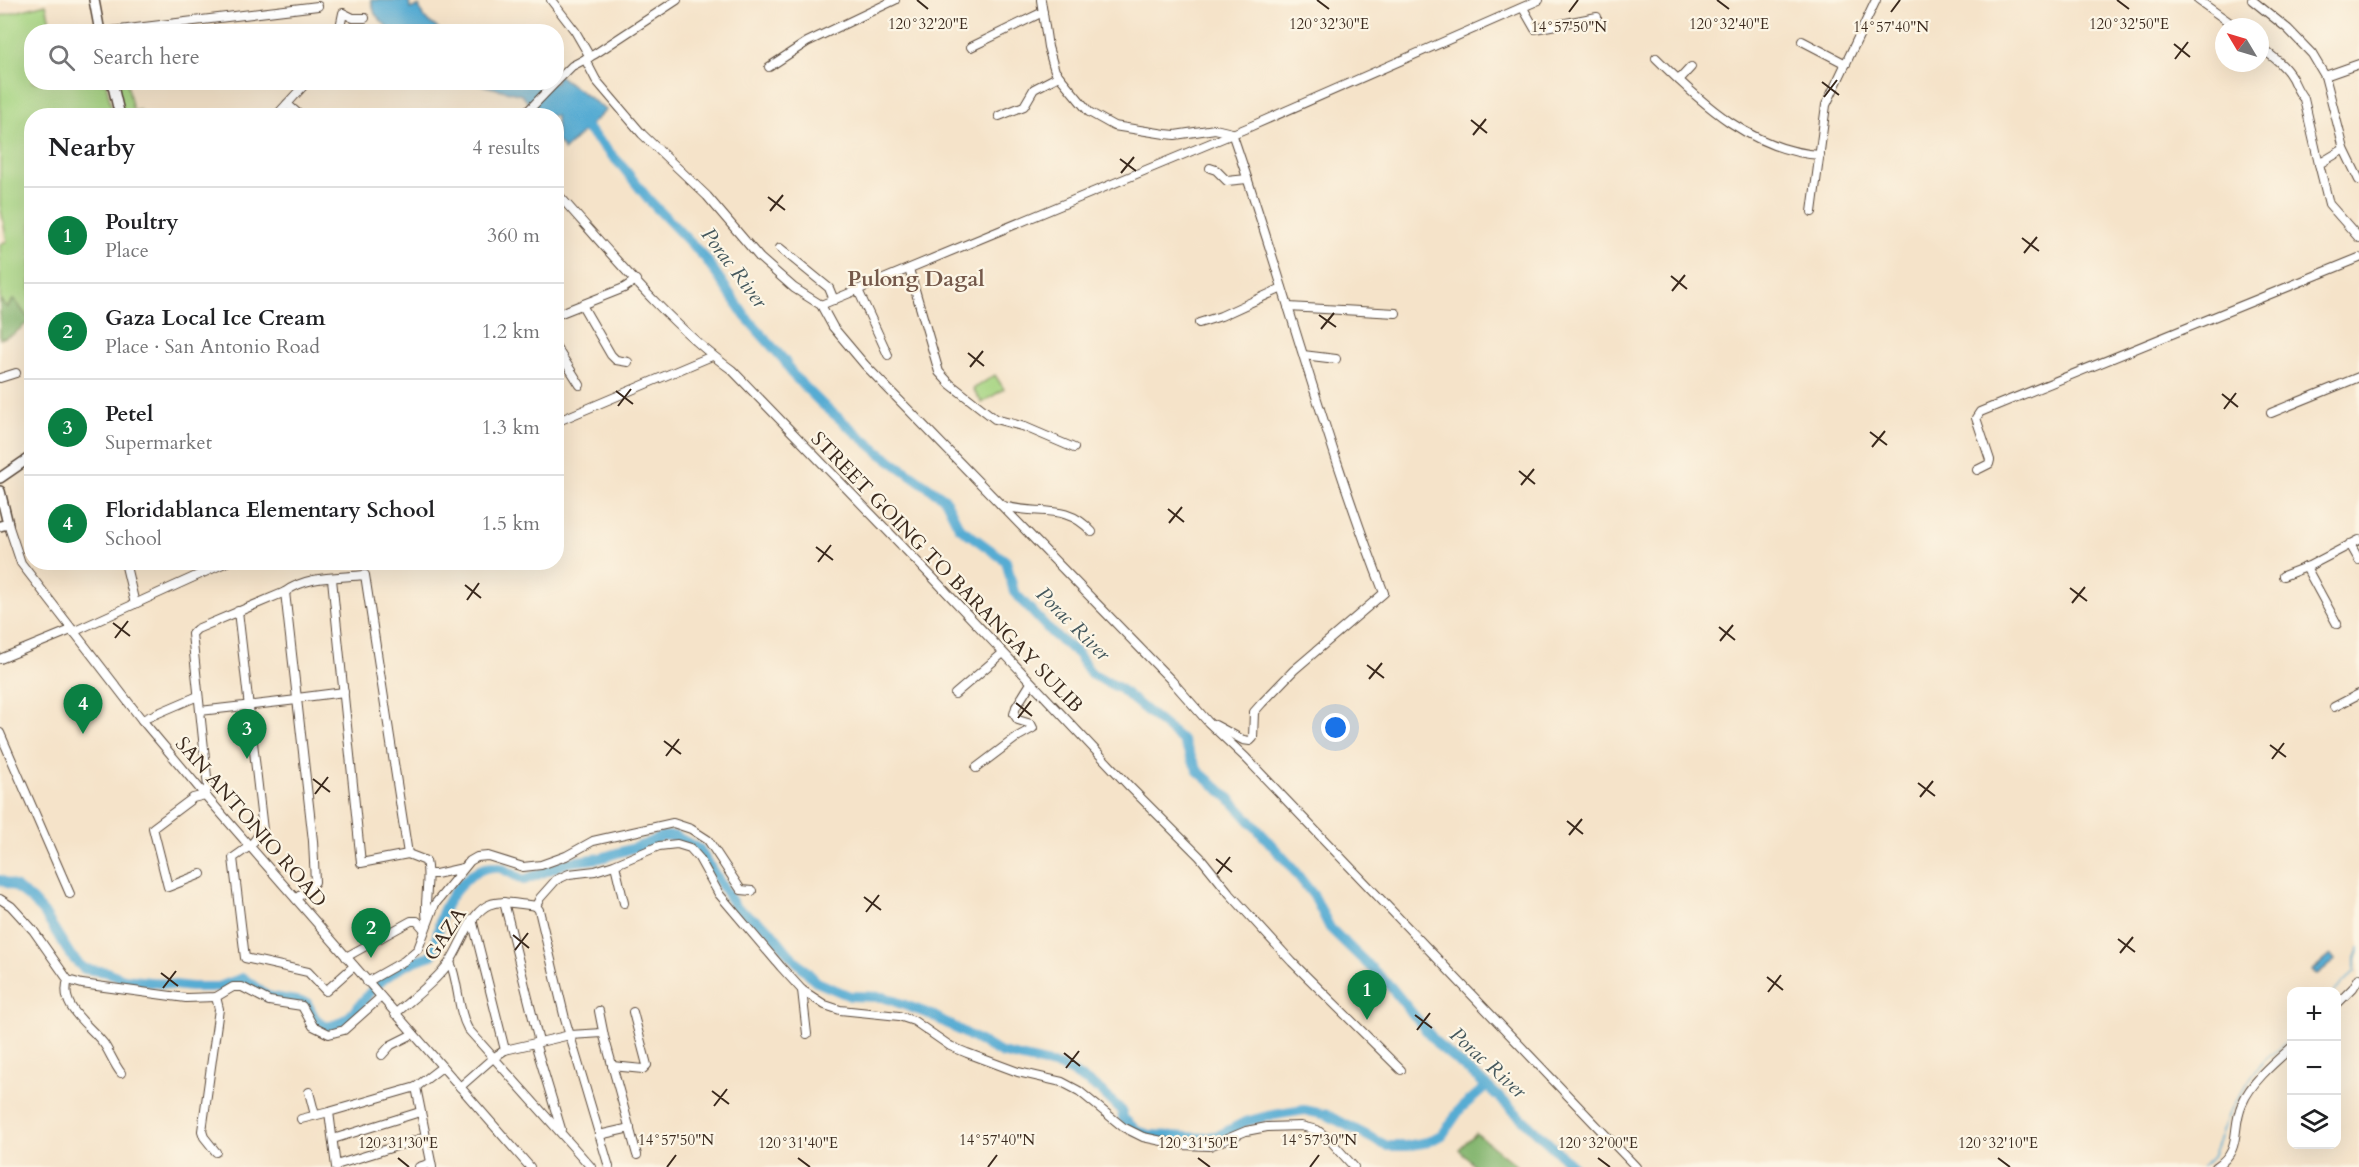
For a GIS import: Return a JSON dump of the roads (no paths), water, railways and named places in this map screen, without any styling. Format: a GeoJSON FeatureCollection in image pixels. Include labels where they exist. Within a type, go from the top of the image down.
{"type":"FeatureCollection","features":[{"type":"Feature","properties":{"kind":"main road"},"geometry":{"type":"LineString","coordinates":[[94,0],[100,24]]}},
{"type":"Feature","properties":{"kind":"main road"},"geometry":{"type":"LineString","coordinates":[[114,90],[118,108]]}},
{"type":"Feature","properties":{"kind":"main road"},"geometry":{"type":"LineString","coordinates":[[0,478],[24,462]]}},
{"type":"Feature","properties":{"kind":"main road"},"geometry":{"type":"LineString","coordinates":[[0,491],[4,525]]}},
{"type":"Feature","properties":{"kind":"street"},"geometry":{"type":"LineString","coordinates":[[550,0],[575,31],[596,80],[642,134],[707,196],[760,258],[794,288],[822,305],[833,327],[865,365],[1171,680],[1208,722],[1246,758],[1636,1167]]}},
{"type":"Feature","properties":{"kind":"street"},"geometry":{"type":"LineString","coordinates":[[564,74],[677,0]]}},
{"type":"Feature","properties":{"kind":"street"},"geometry":{"type":"LineString","coordinates":[[769,67],[807,42],[895,0]]}},
{"type":"Feature","properties":{"kind":"street"},"geometry":{"type":"LineString","coordinates":[[1041,0],[1048,47],[1055,71],[1089,112],[1114,126],[1175,135],[1215,129],[1232,134]]}},
{"type":"Feature","properties":{"kind":"street"},"geometry":{"type":"LineString","coordinates":[[822,305],[1232,134],[1539,0]]}},
{"type":"Feature","properties":{"kind":"street"},"geometry":{"type":"LineString","coordinates":[[1812,212],[1826,105],[1876,0]]}},
{"type":"Feature","properties":{"kind":"street"},"geometry":{"type":"LineString","coordinates":[[2198,0],[2223,18]]}},
{"type":"Feature","properties":{"kind":"street"},"geometry":{"type":"LineString","coordinates":[[2252,0],[2268,11],[2302,42],[2325,76],[2344,149],[2359,180]]}},
{"type":"Feature","properties":{"kind":"street"},"geometry":{"type":"LineString","coordinates":[[168,24],[318,6]]}},
{"type":"Feature","properties":{"kind":"street"},"geometry":{"type":"LineString","coordinates":[[1523,8],[1535,29],[1597,17]]}},
{"type":"Feature","properties":{"kind":"street"},"geometry":{"type":"LineString","coordinates":[[971,47],[1043,12]]}},
{"type":"Feature","properties":{"kind":"street"},"geometry":{"type":"LineString","coordinates":[[341,24],[343,13],[353,18],[365,18]]}},
{"type":"Feature","properties":{"kind":"street"},"geometry":{"type":"LineString","coordinates":[[1802,41],[1846,64]]}},
{"type":"Feature","properties":{"kind":"street"},"geometry":{"type":"LineString","coordinates":[[2269,54],[2279,61],[2304,99],[2329,204],[2359,237]]}},
{"type":"Feature","properties":{"kind":"street"},"geometry":{"type":"LineString","coordinates":[[1656,58],[1715,112],[1743,131],[1777,148],[1800,154],[1820,155]]}},
{"type":"Feature","properties":{"kind":"street"},"geometry":{"type":"LineString","coordinates":[[2325,76],[2359,64]]}},
{"type":"Feature","properties":{"kind":"street"},"geometry":{"type":"LineString","coordinates":[[1679,80],[1691,67]]}},
{"type":"Feature","properties":{"kind":"street"},"geometry":{"type":"LineString","coordinates":[[999,116],[1024,106],[1034,89],[1059,76]]}},
{"type":"Feature","properties":{"kind":"street"},"geometry":{"type":"LineString","coordinates":[[283,108],[300,90]]}},
{"type":"Feature","properties":{"kind":"street"},"geometry":{"type":"LineString","coordinates":[[530,108],[548,90]]}},
{"type":"Feature","properties":{"kind":"street"},"geometry":{"type":"LineString","coordinates":[[287,104],[292,108]]}},
{"type":"Feature","properties":{"kind":"street"},"geometry":{"type":"LineString","coordinates":[[1208,722],[1243,740],[1250,741],[1254,712],[1262,703],[1294,670],[1384,593],[1319,408],[1232,134]]}},
{"type":"Feature","properties":{"kind":"street"},"geometry":{"type":"LineString","coordinates":[[2319,164],[2344,149]]}},
{"type":"Feature","properties":{"kind":"street"},"geometry":{"type":"LineString","coordinates":[[1210,168],[1216,170],[1227,181],[1247,179]]}},
{"type":"Feature","properties":{"kind":"street","name":"STREET GOING TO BARANGAY SULIB"},"geometry":{"type":"LineString","coordinates":[[564,201],[636,280],[712,356],[732,370],[1200,857],[1230,894],[1292,962],[1401,1070]]}},
{"type":"Feature","properties":{"kind":"street"},"geometry":{"type":"LineString","coordinates":[[780,248],[828,287],[834,300]]}},
{"type":"Feature","properties":{"kind":"street"},"geometry":{"type":"LineString","coordinates":[[1977,470],[1989,464],[1990,460],[1976,418],[1980,412],[2359,258]]}},
{"type":"Feature","properties":{"kind":"street"},"geometry":{"type":"LineString","coordinates":[[909,269],[939,372],[995,419],[1025,428],[1074,448]]}},
{"type":"Feature","properties":{"kind":"street"},"geometry":{"type":"LineString","coordinates":[[564,312],[624,288],[636,280]]}},
{"type":"Feature","properties":{"kind":"street"},"geometry":{"type":"LineString","coordinates":[[1199,323],[1221,316],[1282,288]]}},
{"type":"Feature","properties":{"kind":"street"},"geometry":{"type":"LineString","coordinates":[[858,290],[888,355]]}},
{"type":"Feature","properties":{"kind":"street"},"geometry":{"type":"LineString","coordinates":[[582,305],[611,355],[616,360],[628,362]]}},
{"type":"Feature","properties":{"kind":"street"},"geometry":{"type":"LineString","coordinates":[[1288,307],[1396,313]]}},
{"type":"Feature","properties":{"kind":"street"},"geometry":{"type":"LineString","coordinates":[[564,419],[712,356]]}},
{"type":"Feature","properties":{"kind":"street"},"geometry":{"type":"LineString","coordinates":[[1303,356],[1336,359]]}},
{"type":"Feature","properties":{"kind":"street"},"geometry":{"type":"LineString","coordinates":[[564,360],[580,385]]}},
{"type":"Feature","properties":{"kind":"street"},"geometry":{"type":"LineString","coordinates":[[0,378],[16,373]]}},
{"type":"Feature","properties":{"kind":"street"},"geometry":{"type":"LineString","coordinates":[[2271,413],[2359,376]]}},
{"type":"Feature","properties":{"kind":"street"},"geometry":{"type":"LineString","coordinates":[[1000,505],[1019,511],[1055,511],[1069,514],[1085,523],[1092,532]]}},
{"type":"Feature","properties":{"kind":"street","name":"SAN ANTONIO ROAD"},"geometry":{"type":"LineString","coordinates":[[4,525],[24,567]]}},
{"type":"Feature","properties":{"kind":"street"},"geometry":{"type":"LineString","coordinates":[[2283,576],[2359,540]]}},
{"type":"Feature","properties":{"kind":"street"},"geometry":{"type":"LineString","coordinates":[[2350,544],[2359,560]]}},
{"type":"Feature","properties":{"kind":"street"},"geometry":{"type":"LineString","coordinates":[[2306,567],[2337,624]]}},
{"type":"Feature","properties":{"kind":"street","name":"SAN ANTONIO ROAD"},"geometry":{"type":"LineString","coordinates":[[26,570],[142,720],[205,795],[530,1167]]}},
{"type":"Feature","properties":{"kind":"street"},"geometry":{"type":"LineString","coordinates":[[127,570],[135,604]]}},
{"type":"Feature","properties":{"kind":"street"},"geometry":{"type":"LineString","coordinates":[[0,659],[72,631],[209,570]]}},
{"type":"Feature","properties":{"kind":"street"},"geometry":{"type":"LineString","coordinates":[[201,874],[168,887],[153,828],[193,798],[205,795],[208,787],[193,631],[285,592],[292,586],[315,579],[365,575],[407,834],[408,854]]}},
{"type":"Feature","properties":{"kind":"street"},"geometry":{"type":"LineString","coordinates":[[332,579],[361,863],[408,854],[426,861],[429,874],[426,892],[426,926]]}},
{"type":"Feature","properties":{"kind":"street"},"geometry":{"type":"LineString","coordinates":[[285,592],[315,882],[296,899]]}},
{"type":"Feature","properties":{"kind":"street"},"geometry":{"type":"LineString","coordinates":[[238,611],[263,830],[250,846],[233,858],[245,958],[308,972],[326,991],[354,966]]}},
{"type":"Feature","properties":{"kind":"street"},"geometry":{"type":"LineString","coordinates":[[955,694],[1003,653]]}},
{"type":"Feature","properties":{"kind":"street"},"geometry":{"type":"LineString","coordinates":[[976,768],[1017,737],[1033,728],[1031,724],[1018,720],[1014,714],[1031,683]]}},
{"type":"Feature","properties":{"kind":"street"},"geometry":{"type":"LineString","coordinates":[[200,711],[344,692]]}},
{"type":"Feature","properties":{"kind":"street"},"geometry":{"type":"LineString","coordinates":[[2334,707],[2359,694]]}},
{"type":"Feature","properties":{"kind":"street"},"geometry":{"type":"LineString","coordinates":[[142,720],[198,696]]}},
{"type":"Feature","properties":{"kind":"street"},"geometry":{"type":"LineString","coordinates":[[0,733],[70,894]]}},
{"type":"Feature","properties":{"kind":"street"},"geometry":{"type":"LineString","coordinates":[[368,983],[410,957],[421,944],[435,904],[464,868],[477,856],[488,856],[523,867],[541,865],[566,856],[593,841],[673,824],[691,829],[708,840],[741,890],[752,891]]}},
{"type":"Feature","properties":{"kind":"street"},"geometry":{"type":"LineString","coordinates":[[536,906],[550,886],[562,876],[596,871],[659,846],[677,844],[690,848],[699,858],[719,894],[802,990],[825,1005],[840,1010],[899,1016],[914,1022],[950,1046],[967,1053],[1017,1072],[1062,1082],[1079,1091],[1123,1127],[1143,1137],[1181,1145],[1210,1146],[1246,1131],[1267,1127],[1301,1126],[1317,1130],[1329,1138],[1354,1167]]}},
{"type":"Feature","properties":{"kind":"street"},"geometry":{"type":"LineString","coordinates":[[615,865],[624,903]]}},
{"type":"Feature","properties":{"kind":"street"},"geometry":{"type":"LineString","coordinates":[[429,874],[464,868]]}},
{"type":"Feature","properties":{"kind":"street"},"geometry":{"type":"LineString","coordinates":[[0,899],[11,906],[33,930],[68,980],[145,994],[186,998],[216,997],[232,987],[242,987],[269,1001],[298,1005],[304,1009],[314,1026],[329,1034],[344,1030],[379,995]]}},
{"type":"Feature","properties":{"kind":"street"},"geometry":{"type":"LineString","coordinates":[[562,1133],[537,1042],[504,902],[536,906],[539,910],[570,1035],[609,1167]]}},
{"type":"Feature","properties":{"kind":"street","name":"GAZA"},"geometry":{"type":"LineString","coordinates":[[395,1014],[433,981],[450,962],[472,920],[484,906],[504,902]]}},
{"type":"Feature","properties":{"kind":"street"},"geometry":{"type":"LineString","coordinates":[[472,920],[505,1050]]}},
{"type":"Feature","properties":{"kind":"street"},"geometry":{"type":"LineString","coordinates":[[346,957],[411,921],[417,921],[426,926]]}},
{"type":"Feature","properties":{"kind":"street"},"geometry":{"type":"LineString","coordinates":[[450,962],[465,1024],[591,1167]]}},
{"type":"Feature","properties":{"kind":"street"},"geometry":{"type":"LineString","coordinates":[[2341,1001],[2359,978]]}},
{"type":"Feature","properties":{"kind":"street"},"geometry":{"type":"LineString","coordinates":[[68,980],[65,989],[71,1007],[105,1045],[121,1073]]}},
{"type":"Feature","properties":{"kind":"street"},"geometry":{"type":"LineString","coordinates":[[802,990],[807,1034]]}},
{"type":"Feature","properties":{"kind":"street"},"geometry":{"type":"LineString","coordinates":[[216,997],[219,1009],[202,1131],[216,1152]]}},
{"type":"Feature","properties":{"kind":"street"},"geometry":{"type":"LineString","coordinates":[[599,1011],[637,1155]]}},
{"type":"Feature","properties":{"kind":"street"},"geometry":{"type":"LineString","coordinates":[[612,1066],[643,1069],[647,1065],[633,1012]]}},
{"type":"Feature","properties":{"kind":"street"},"geometry":{"type":"LineString","coordinates":[[460,1087],[505,1050],[570,1035],[603,1033]]}},
{"type":"Feature","properties":{"kind":"street"},"geometry":{"type":"LineString","coordinates":[[382,1055],[390,1045],[413,1034]]}},
{"type":"Feature","properties":{"kind":"street"},"geometry":{"type":"LineString","coordinates":[[2216,1167],[2233,1151],[2242,1104],[2269,1065],[2287,1051]]}},
{"type":"Feature","properties":{"kind":"street"},"geometry":{"type":"LineString","coordinates":[[301,1119],[416,1087],[442,1067]]}},
{"type":"Feature","properties":{"kind":"street"},"geometry":{"type":"LineString","coordinates":[[416,1087],[431,1165],[419,1167]]}},
{"type":"Feature","properties":{"kind":"street"},"geometry":{"type":"LineString","coordinates":[[309,1092],[315,1115]]}},
{"type":"Feature","properties":{"kind":"street"},"geometry":{"type":"LineString","coordinates":[[329,1112],[336,1166],[426,1137]]}},
{"type":"Feature","properties":{"kind":"street"},"geometry":{"type":"LineString","coordinates":[[333,1139],[420,1112]]}},
{"type":"Feature","properties":{"kind":"street"},"geometry":{"type":"LineString","coordinates":[[599,1135],[630,1128]]}},
{"type":"Feature","properties":{"kind":"water"},"geometry":{"type":"Polygon","coordinates":[[[371,0],[409,0],[410,9],[419,6],[424,18],[432,24],[384,24],[375,14],[371,0]]]}},
{"type":"Feature","properties":{"kind":"water"},"geometry":{"type":"Polygon","coordinates":[[[564,79],[606,110],[564,150],[564,108],[532,108],[522,95],[502,90],[564,90],[564,79]]]}},
{"type":"Feature","properties":{"kind":"water"},"geometry":{"type":"Polygon","coordinates":[[[2331,955],[2335,960],[2317,974],[2312,971],[2331,955]]]}},
{"type":"Feature","properties":{"kind":"waterway","name":"Porac River"},"geometry":{"type":"LineString","coordinates":[[578,119],[622,166],[650,201],[706,259],[745,316],[784,360],[793,375],[822,404],[880,453],[945,499],[959,527],[1006,561],[1014,592],[1053,634],[1078,654],[1091,674],[1119,688],[1183,741],[1198,771],[1229,798],[1289,864],[1314,896],[1330,928],[1390,986],[1439,1046],[1487,1086],[1574,1167]]}},
{"type":"Feature","properties":{"kind":"waterway"},"geometry":{"type":"LineString","coordinates":[[0,880],[16,887],[32,900],[44,913],[71,956],[84,969],[107,972],[124,979],[191,987],[219,987],[243,978],[267,996],[307,1003],[315,1018],[326,1027],[335,1025],[348,1017],[375,987],[394,972],[432,955],[445,906],[456,890],[478,871],[495,867],[524,880],[569,862],[601,858],[646,844],[662,836],[675,836],[699,849],[736,908],[769,929],[789,954],[817,982],[850,996],[883,997],[932,1015],[1001,1053],[1063,1067],[1099,1089],[1122,1111],[1123,1118],[1137,1131],[1150,1135],[1205,1138],[1220,1135],[1245,1122],[1304,1110],[1327,1115],[1387,1146],[1406,1146],[1428,1142],[1443,1134],[1461,1108],[1487,1086]]}},
{"type":"Feature","properties":{"kind":"waterway"},"geometry":{"type":"LineString","coordinates":[[2338,987],[2355,971],[2355,958],[2359,948]]}},
{"type":"Feature","properties":{"kind":"waterway"},"geometry":{"type":"LineString","coordinates":[[2202,1167],[2212,1157],[2229,1113],[2252,1076],[2264,1061],[2287,1041]]}},
{"type":"Feature","properties":{"kind":"place","name":"Floridablanca Elementary School"},"geometry":{"type":"Point","coordinates":[83,734]}},
{"type":"Feature","properties":{"kind":"place","name":"Petel"},"geometry":{"type":"Point","coordinates":[247,759]}},
{"type":"Feature","properties":{"kind":"place","name":"Gaza Local Ice Cream"},"geometry":{"type":"Point","coordinates":[371,958]}},
{"type":"Feature","properties":{"kind":"place","name":"Poultry"},"geometry":{"type":"Point","coordinates":[1367,1020]}},
{"type":"Feature","properties":{"kind":"district","name":"Pulong Dagal"},"geometry":{"type":"Point","coordinates":[916,279]}}]}
